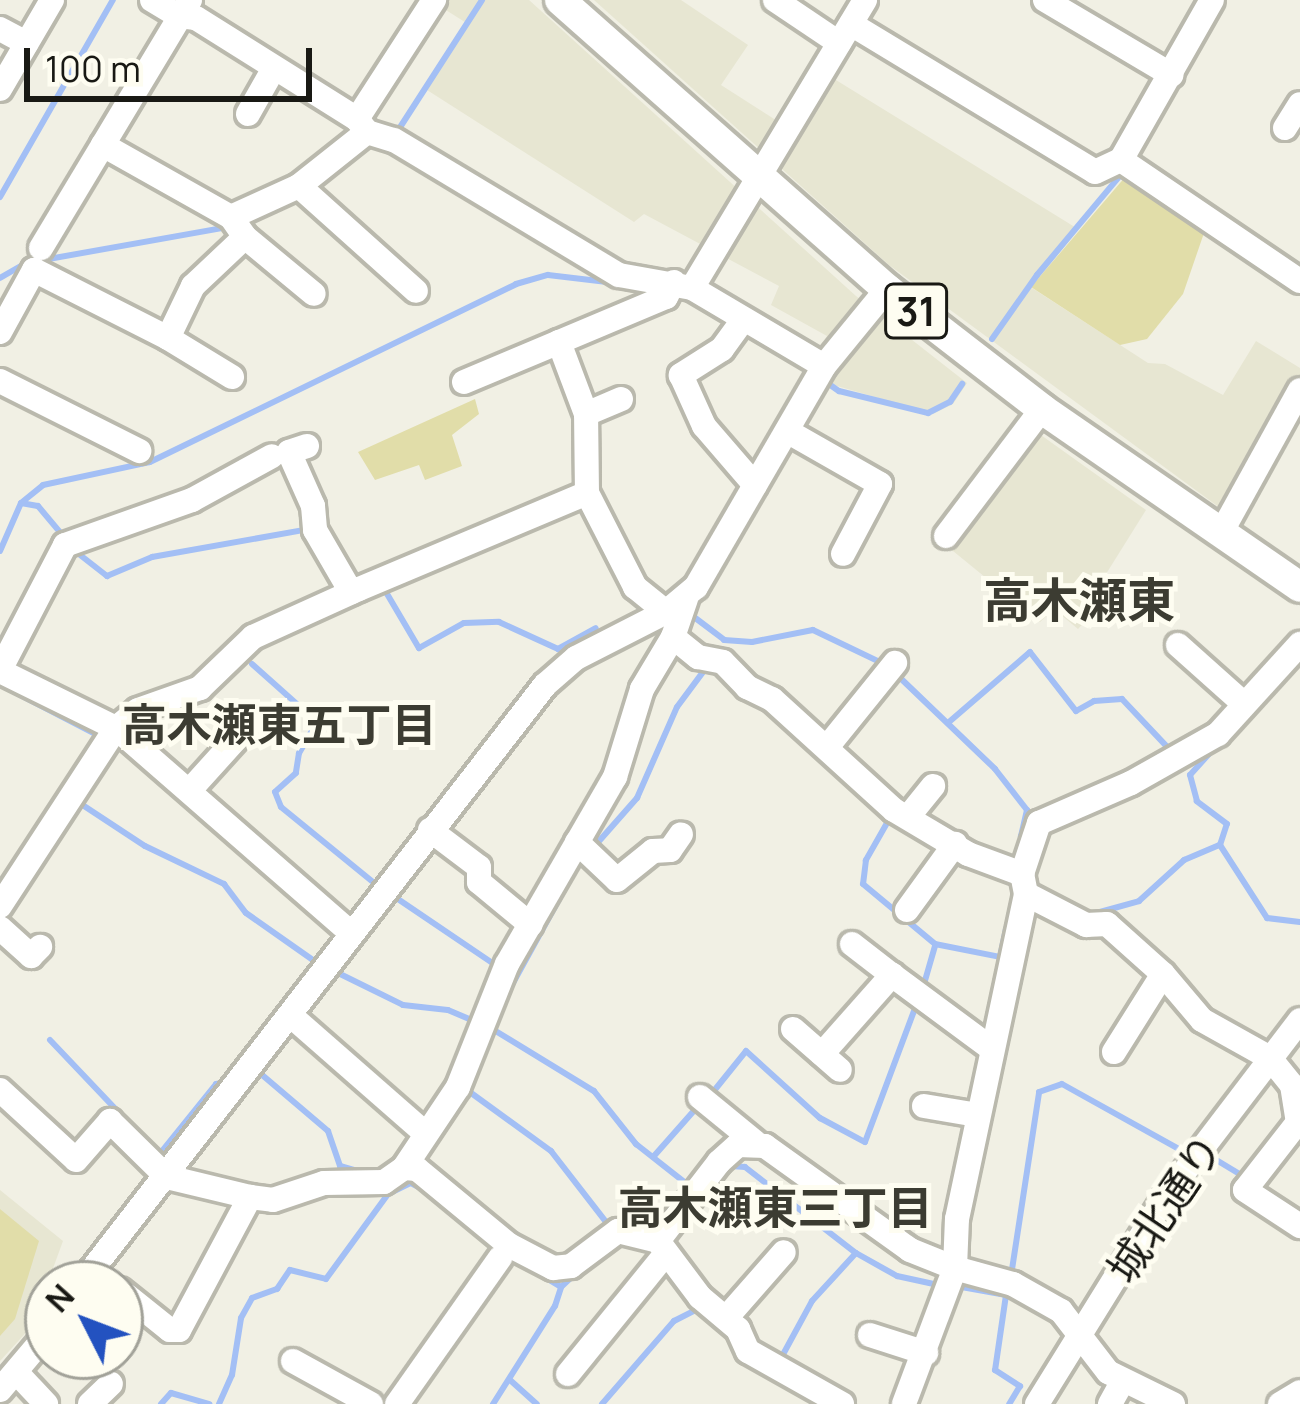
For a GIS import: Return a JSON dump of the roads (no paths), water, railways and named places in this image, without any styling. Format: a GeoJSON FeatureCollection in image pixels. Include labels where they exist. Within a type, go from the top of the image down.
{"type":"FeatureCollection","features":[{"type":"Feature","properties":{"kind":"main road","name":"31"},"geometry":{"type":"LineString","coordinates":[[560,0],[887,289],[1042,409],[1300,587]]}},
{"type":"Feature","properties":{"kind":"street"},"geometry":{"type":"LineString","coordinates":[[0,89],[52,0]]}},
{"type":"Feature","properties":{"kind":"street"},"geometry":{"type":"LineString","coordinates":[[152,0],[185,8],[374,132],[619,275],[675,286],[820,374]]}},
{"type":"Feature","properties":{"kind":"street"},"geometry":{"type":"LineString","coordinates":[[168,338],[194,286],[238,226],[305,191],[374,132],[434,0]]}},
{"type":"Feature","properties":{"kind":"street"},"geometry":{"type":"LineString","coordinates":[[775,0],[1095,172],[1127,164],[1297,271]]}},
{"type":"Feature","properties":{"kind":"street"},"geometry":{"type":"LineString","coordinates":[[464,382],[675,286],[756,176],[838,35],[865,0]]}},
{"type":"Feature","properties":{"kind":"street"},"geometry":{"type":"LineString","coordinates":[[1045,0],[1172,75]]}},
{"type":"Feature","properties":{"kind":"street"},"geometry":{"type":"LineString","coordinates":[[1127,164],[1212,0]]}},
{"type":"Feature","properties":{"kind":"street"},"geometry":{"type":"LineString","coordinates":[[41,248],[185,8]]}},
{"type":"Feature","properties":{"kind":"street"},"geometry":{"type":"LineString","coordinates":[[0,29],[26,43]]}},
{"type":"Feature","properties":{"kind":"street"},"geometry":{"type":"LineString","coordinates":[[248,114],[274,68]]}},
{"type":"Feature","properties":{"kind":"street"},"geometry":{"type":"LineString","coordinates":[[1285,128],[1300,104]]}},
{"type":"Feature","properties":{"kind":"street"},"geometry":{"type":"LineString","coordinates":[[103,146],[238,226],[314,294]]}},
{"type":"Feature","properties":{"kind":"street"},"geometry":{"type":"LineString","coordinates":[[305,191],[416,291]]}},
{"type":"Feature","properties":{"kind":"street"},"geometry":{"type":"LineString","coordinates":[[0,332],[34,270],[232,376]]}},
{"type":"Feature","properties":{"kind":"street"},"geometry":{"type":"LineString","coordinates":[[387,1179],[458,1087],[505,969],[583,849],[615,777],[642,689],[675,616],[820,374],[887,289]]}},
{"type":"Feature","properties":{"kind":"street"},"geometry":{"type":"LineString","coordinates":[[739,327],[722,349],[676,375],[704,426],[755,485]]}},
{"type":"Feature","properties":{"kind":"street"},"geometry":{"type":"LineString","coordinates":[[559,342],[586,414],[587,493],[635,587],[675,616],[711,659],[828,746],[908,817],[955,844],[1027,864],[1086,925],[1107,923],[1163,974],[1202,1020],[1270,1058],[1292,1085],[1298,1122],[1249,1183],[1300,1226]]}},
{"type":"Feature","properties":{"kind":"street"},"geometry":{"type":"LineString","coordinates":[[0,381],[139,451]]}},
{"type":"Feature","properties":{"kind":"street"},"geometry":{"type":"LineString","coordinates":[[1221,533],[1300,390]]}},
{"type":"Feature","properties":{"kind":"street"},"geometry":{"type":"LineString","coordinates":[[586,414],[621,398]]}},
{"type":"Feature","properties":{"kind":"street"},"geometry":{"type":"LineString","coordinates":[[946,536],[1042,409]]}},
{"type":"Feature","properties":{"kind":"street"},"geometry":{"type":"LineString","coordinates":[[787,431],[880,484],[843,554]]}},
{"type":"Feature","properties":{"kind":"street"},"geometry":{"type":"LineString","coordinates":[[307,446],[289,452],[313,506],[315,526],[355,591]]}},
{"type":"Feature","properties":{"kind":"street"},"geometry":{"type":"LineString","coordinates":[[272,456],[192,500],[70,543],[4,682],[111,736],[190,790],[352,934]]}},
{"type":"Feature","properties":{"kind":"street"},"geometry":{"type":"LineString","coordinates":[[0,906],[111,736],[138,710],[200,688],[253,637],[587,493]]}},
{"type":"Feature","properties":{"kind":"street"},"geometry":{"type":"LineString","coordinates":[[109,1260],[242,1078],[545,685],[576,658],[675,616]]}},
{"type":"Feature","properties":{"kind":"street"},"geometry":{"type":"LineString","coordinates":[[904,1404],[951,1280],[957,1219],[1027,864],[1053,814],[1179,759],[1218,734],[1300,644]]}},
{"type":"Feature","properties":{"kind":"street"},"geometry":{"type":"LineString","coordinates":[[1178,645],[1244,704]]}},
{"type":"Feature","properties":{"kind":"street"},"geometry":{"type":"LineString","coordinates":[[828,746],[892,669]]}},
{"type":"Feature","properties":{"kind":"street"},"geometry":{"type":"LineString","coordinates":[[190,790],[256,717]]}},
{"type":"Feature","properties":{"kind":"street"},"geometry":{"type":"LineString","coordinates":[[908,817],[933,786]]}},
{"type":"Feature","properties":{"kind":"street"},"geometry":{"type":"LineString","coordinates":[[430,830],[479,867],[479,882],[531,926]]}},
{"type":"Feature","properties":{"kind":"street"},"geometry":{"type":"LineString","coordinates":[[583,849],[617,880],[653,851],[670,850],[681,834]]}},
{"type":"Feature","properties":{"kind":"street"},"geometry":{"type":"LineString","coordinates":[[907,910],[955,844]]}},
{"type":"Feature","properties":{"kind":"street"},"geometry":{"type":"LineString","coordinates":[[0,928],[31,956],[40,947]]}},
{"type":"Feature","properties":{"kind":"street"},"geometry":{"type":"LineString","coordinates":[[852,944],[992,1049]]}},
{"type":"Feature","properties":{"kind":"street"},"geometry":{"type":"LineString","coordinates":[[1114,1052],[1163,974]]}},
{"type":"Feature","properties":{"kind":"street"},"geometry":{"type":"LineString","coordinates":[[794,1029],[831,1062],[892,975]]}},
{"type":"Feature","properties":{"kind":"street"},"geometry":{"type":"LineString","coordinates":[[290,1016],[425,1133]]}},
{"type":"Feature","properties":{"kind":"street","name":"城北通り"},"geometry":{"type":"LineString","coordinates":[[1037,1404],[1166,1196],[1300,1020]]}},
{"type":"Feature","properties":{"kind":"street"},"geometry":{"type":"LineString","coordinates":[[0,1090],[76,1160],[110,1121],[167,1177],[250,1197],[274,1200],[324,1183],[387,1179],[417,1169],[509,1245],[553,1268],[572,1266],[613,1232],[661,1249],[700,1297],[771,1369],[824,1400]]}},
{"type":"Feature","properties":{"kind":"street"},"geometry":{"type":"LineString","coordinates":[[704,1101],[754,1142],[951,1280],[1008,1283],[1061,1310],[1116,1393],[1174,1404]]}},
{"type":"Feature","properties":{"kind":"street"},"geometry":{"type":"LineString","coordinates":[[924,1106],[979,1115]]}},
{"type":"Feature","properties":{"kind":"street"},"geometry":{"type":"LineString","coordinates":[[568,1374],[661,1249],[696,1191],[738,1145],[754,1142]]}},
{"type":"Feature","properties":{"kind":"street"},"geometry":{"type":"LineString","coordinates":[[144,1309],[170,1330],[179,1330],[250,1197]]}},
{"type":"Feature","properties":{"kind":"street"},"geometry":{"type":"LineString","coordinates":[[736,1329],[784,1252]]}},
{"type":"Feature","properties":{"kind":"street"},"geometry":{"type":"LineString","coordinates":[[397,1404],[500,1258]]}},
{"type":"Feature","properties":{"kind":"street"},"geometry":{"type":"LineString","coordinates":[[870,1335],[926,1353]]}},
{"type":"Feature","properties":{"kind":"street"},"geometry":{"type":"LineString","coordinates":[[293,1361],[371,1404]]}},
{"type":"Feature","properties":{"kind":"street"},"geometry":{"type":"LineString","coordinates":[[8,1381],[46,1404]]}},
{"type":"Feature","properties":{"kind":"street"},"geometry":{"type":"LineString","coordinates":[[90,1404],[111,1384]]}},
{"type":"Feature","properties":{"kind":"street"},"geometry":{"type":"LineString","coordinates":[[1280,1404],[1300,1392]]}},
{"type":"Feature","properties":{"kind":"waterway"},"geometry":{"type":"LineString","coordinates":[[0,197],[113,0]]}},
{"type":"Feature","properties":{"kind":"waterway"},"geometry":{"type":"LineString","coordinates":[[397,132],[482,0]]}},
{"type":"Feature","properties":{"kind":"waterway"},"geometry":{"type":"LineString","coordinates":[[992,339],[1037,275],[1123,172]]}},
{"type":"Feature","properties":{"kind":"waterway"},"geometry":{"type":"LineString","coordinates":[[0,278],[26,263],[229,227]]}},
{"type":"Feature","properties":{"kind":"waterway"},"geometry":{"type":"LineString","coordinates":[[0,551],[21,503],[43,485],[150,462],[516,284],[548,275],[616,283]]}},
{"type":"Feature","properties":{"kind":"waterway"},"geometry":{"type":"LineString","coordinates":[[826,382],[839,391],[928,413],[950,402],[962,384]]}},
{"type":"Feature","properties":{"kind":"waterway"},"geometry":{"type":"LineString","coordinates":[[21,503],[38,506],[63,536]]}},
{"type":"Feature","properties":{"kind":"waterway"},"geometry":{"type":"LineString","coordinates":[[75,551],[107,576],[152,557],[309,529]]}},
{"type":"Feature","properties":{"kind":"waterway"},"geometry":{"type":"LineString","coordinates":[[383,587],[419,648],[464,623],[499,622],[558,649],[596,628]]}},
{"type":"Feature","properties":{"kind":"waterway"},"geometry":{"type":"LineString","coordinates":[[694,617],[724,640],[752,642],[813,630],[884,664]]}},
{"type":"Feature","properties":{"kind":"waterway"},"geometry":{"type":"LineString","coordinates":[[949,722],[1030,652],[1076,711],[1094,701],[1122,699],[1171,751]]}},
{"type":"Feature","properties":{"kind":"waterway"},"geometry":{"type":"LineString","coordinates":[[252,664],[317,722],[299,753],[296,773],[275,792],[281,807],[378,886]]}},
{"type":"Feature","properties":{"kind":"waterway"},"geometry":{"type":"LineString","coordinates":[[593,848],[637,798],[677,707],[706,668]]}},
{"type":"Feature","properties":{"kind":"waterway"},"geometry":{"type":"LineString","coordinates":[[894,672],[995,769],[1027,810],[1021,836],[1027,842]]}},
{"type":"Feature","properties":{"kind":"waterway"},"geometry":{"type":"LineString","coordinates":[[3,686],[103,738]]}},
{"type":"Feature","properties":{"kind":"waterway"},"geometry":{"type":"LineString","coordinates":[[1089,915],[1139,901],[1184,860],[1220,845],[1227,824],[1197,801],[1190,775],[1214,748]]}},
{"type":"Feature","properties":{"kind":"waterway"},"geometry":{"type":"LineString","coordinates":[[81,799],[78,802],[145,846],[224,884],[246,913],[320,965]]}},
{"type":"Feature","properties":{"kind":"waterway"},"geometry":{"type":"LineString","coordinates":[[885,815],[887,823],[866,860],[863,884],[935,944],[1000,957],[1006,929]]}},
{"type":"Feature","properties":{"kind":"waterway"},"geometry":{"type":"LineString","coordinates":[[1220,845],[1267,918],[1300,922]]}},
{"type":"Feature","properties":{"kind":"waterway"},"geometry":{"type":"LineString","coordinates":[[508,992],[574,872]]}},
{"type":"Feature","properties":{"kind":"waterway"},"geometry":{"type":"LineString","coordinates":[[389,893],[497,966]]}},
{"type":"Feature","properties":{"kind":"waterway"},"geometry":{"type":"LineString","coordinates":[[922,991],[935,946]]}},
{"type":"Feature","properties":{"kind":"waterway"},"geometry":{"type":"LineString","coordinates":[[332,970],[403,1005],[448,1010],[476,1022]]}},
{"type":"Feature","properties":{"kind":"waterway"},"geometry":{"type":"LineString","coordinates":[[709,1097],[746,1051],[820,1118],[865,1142],[917,1003]]}},
{"type":"Feature","properties":{"kind":"waterway"},"geometry":{"type":"LineString","coordinates":[[489,1027],[594,1091],[636,1144],[692,1188]]}},
{"type":"Feature","properties":{"kind":"waterway"},"geometry":{"type":"LineString","coordinates":[[50,1040],[126,1120]]}},
{"type":"Feature","properties":{"kind":"waterway"},"geometry":{"type":"LineString","coordinates":[[251,1076],[261,1074],[328,1131],[340,1166],[365,1173]]}},
{"type":"Feature","properties":{"kind":"waterway"},"geometry":{"type":"LineString","coordinates":[[156,1152],[159,1155],[216,1084],[226,1082]]}},
{"type":"Feature","properties":{"kind":"waterway"},"geometry":{"type":"LineString","coordinates":[[1011,1276],[1039,1092],[1062,1084],[1177,1148]]}},
{"type":"Feature","properties":{"kind":"waterway"},"geometry":{"type":"LineString","coordinates":[[467,1090],[551,1151],[610,1227]]}},
{"type":"Feature","properties":{"kind":"waterway"},"geometry":{"type":"LineString","coordinates":[[654,1156],[699,1105]]}},
{"type":"Feature","properties":{"kind":"waterway"},"geometry":{"type":"LineString","coordinates":[[1218,1161],[1245,1177]]}},
{"type":"Feature","properties":{"kind":"waterway"},"geometry":{"type":"LineString","coordinates":[[731,1166],[745,1167],[856,1253],[897,1276],[943,1286]]}},
{"type":"Feature","properties":{"kind":"waterway"},"geometry":{"type":"LineString","coordinates":[[383,1189],[388,1194],[411,1183],[424,1190]]}},
{"type":"Feature","properties":{"kind":"waterway"},"geometry":{"type":"LineString","coordinates":[[219,1404],[232,1375],[241,1318],[252,1298],[277,1289],[290,1270],[326,1279],[388,1194]]}},
{"type":"Feature","properties":{"kind":"waterway"},"geometry":{"type":"LineString","coordinates":[[780,1360],[812,1301],[856,1253]]}},
{"type":"Feature","properties":{"kind":"waterway"},"geometry":{"type":"LineString","coordinates":[[493,1404],[555,1306],[561,1287],[573,1276]]}},
{"type":"Feature","properties":{"kind":"waterway"},"geometry":{"type":"LineString","coordinates":[[546,1278],[561,1287]]}},
{"type":"Feature","properties":{"kind":"waterway"},"geometry":{"type":"LineString","coordinates":[[956,1286],[1006,1295]]}},
{"type":"Feature","properties":{"kind":"waterway"},"geometry":{"type":"LineString","coordinates":[[1006,1295],[995,1370],[1020,1386],[1009,1404]]}},
{"type":"Feature","properties":{"kind":"waterway"},"geometry":{"type":"LineString","coordinates":[[602,1404],[674,1321],[700,1308]]}},
{"type":"Feature","properties":{"kind":"waterway"},"geometry":{"type":"LineString","coordinates":[[510,1380],[537,1404]]}},
{"type":"Feature","properties":{"kind":"waterway"},"geometry":{"type":"LineString","coordinates":[[161,1404],[171,1393],[209,1404]]}},
{"type":"Feature","properties":{"kind":"district","name":"高木瀬東"},"geometry":{"type":"Point","coordinates":[1079,600]}},
{"type":"Feature","properties":{"kind":"district","name":"高木瀬東五丁目"},"geometry":{"type":"Point","coordinates":[279,725]}},
{"type":"Feature","properties":{"kind":"district","name":"高木瀬東三丁目"},"geometry":{"type":"Point","coordinates":[775,1208]}}]}
